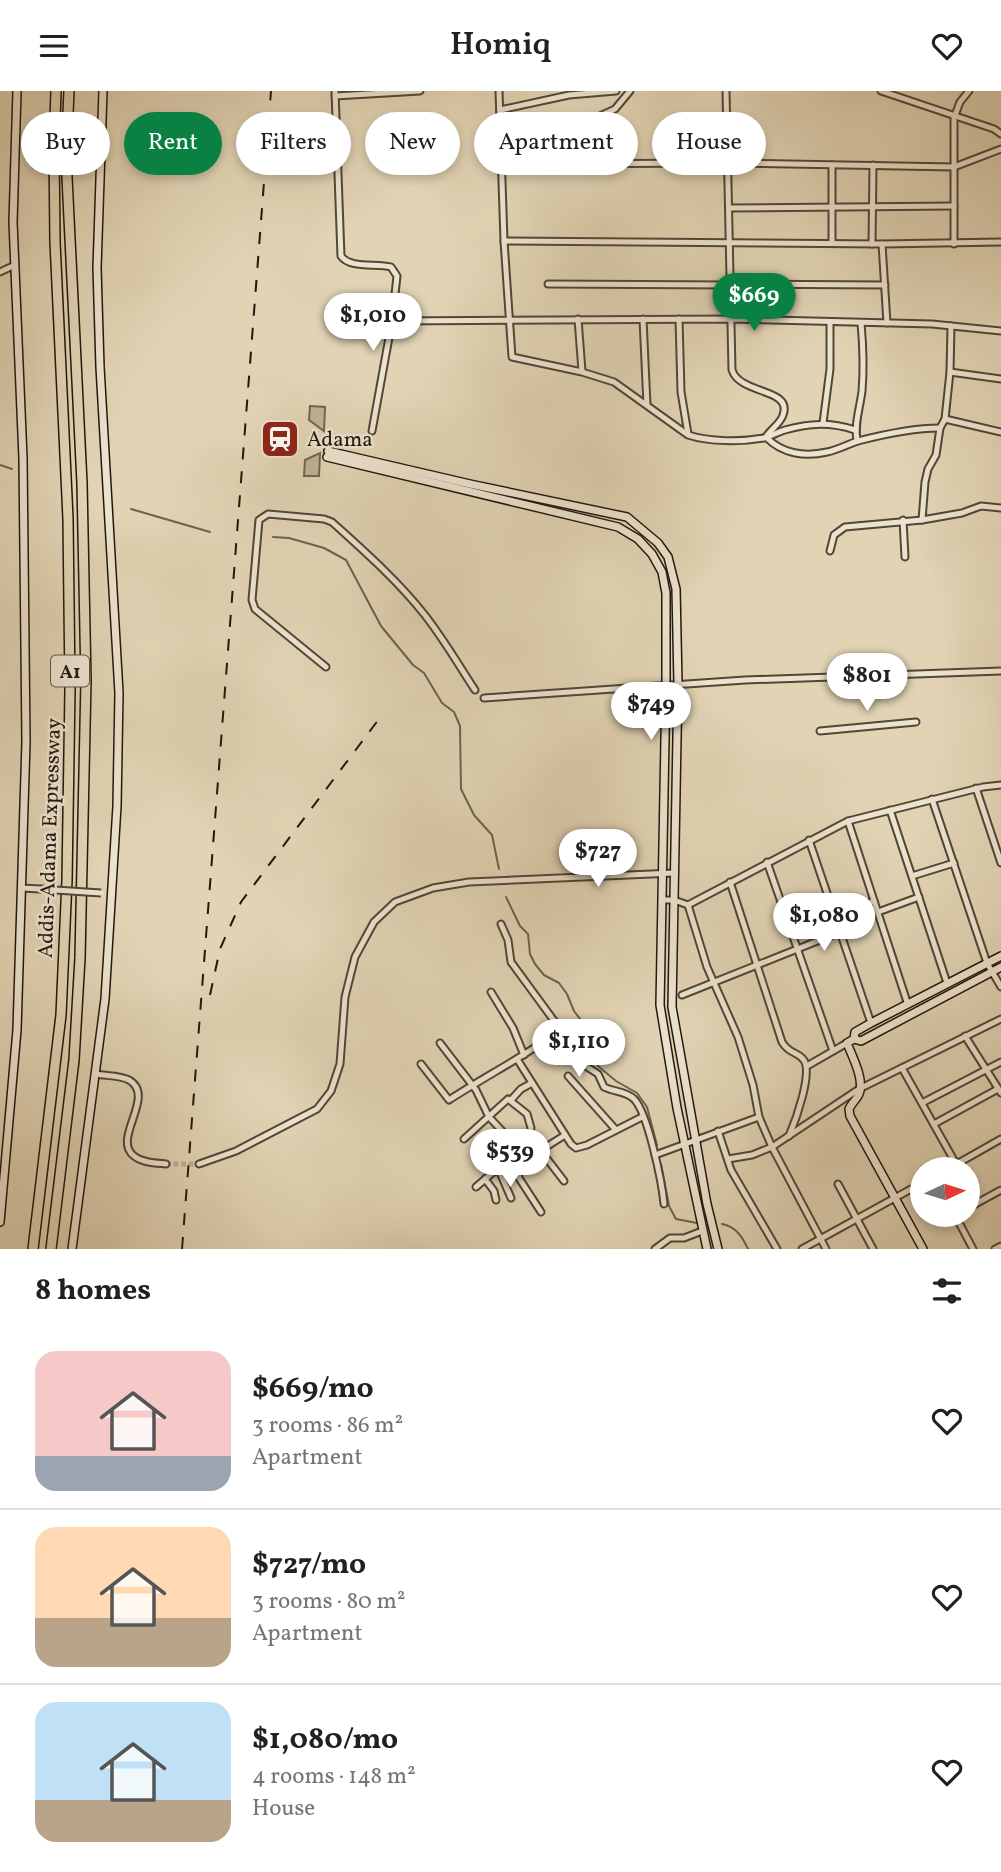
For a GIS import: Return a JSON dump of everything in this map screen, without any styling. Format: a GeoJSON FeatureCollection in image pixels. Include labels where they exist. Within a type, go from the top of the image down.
{"type":"FeatureCollection","features":[{"type":"Feature","properties":{"kind":"highway","name":"Addis-Adama Expressway"},"geometry":{"type":"LineString","coordinates":[[33,1249],[61,1015],[67,880],[70,689],[68,519],[55,241],[56,91]]}},
{"type":"Feature","properties":{"kind":"highway","name":"Addis-Adama Expressway"},"geometry":{"type":"LineString","coordinates":[[51,1249],[75,1035],[80,958],[86,681],[82,483],[65,157],[69,91]]}},
{"type":"Feature","properties":{"kind":"street"},"geometry":{"type":"LineString","coordinates":[[0,1223],[17,1030],[26,742],[23,499],[13,222],[17,91]]}},
{"type":"Feature","properties":{"kind":"street"},"geometry":{"type":"LineString","coordinates":[[72,1249],[105,999],[117,806],[119,693],[100,367],[97,268],[103,91]]}},
{"type":"Feature","properties":{"kind":"street"},"geometry":{"type":"LineString","coordinates":[[372,431],[397,288],[395,271],[384,265],[351,263],[341,256],[335,93],[420,91]]}},
{"type":"Feature","properties":{"kind":"street"},"geometry":{"type":"LineString","coordinates":[[499,91],[500,110],[569,95],[617,91]]}},
{"type":"Feature","properties":{"kind":"street"},"geometry":{"type":"LineString","coordinates":[[609,112],[615,109],[629,91]]}},
{"type":"Feature","properties":{"kind":"street"},"geometry":{"type":"LineString","coordinates":[[726,91],[727,112]]}},
{"type":"Feature","properties":{"kind":"street"},"geometry":{"type":"LineString","coordinates":[[881,91],[954,118],[994,129],[1001,134]]}},
{"type":"Feature","properties":{"kind":"street"},"geometry":{"type":"LineString","coordinates":[[954,244],[954,118],[960,102],[969,91]]}},
{"type":"Feature","properties":{"kind":"street"},"geometry":{"type":"LineString","coordinates":[[766,164],[954,167],[1001,149]]}},
{"type":"Feature","properties":{"kind":"street"},"geometry":{"type":"LineString","coordinates":[[832,165],[832,243]]}},
{"type":"Feature","properties":{"kind":"street"},"geometry":{"type":"LineString","coordinates":[[872,244],[873,165]]}},
{"type":"Feature","properties":{"kind":"street"},"geometry":{"type":"LineString","coordinates":[[501,175],[512,357],[614,382],[688,435],[700,438],[744,440],[823,423],[855,430]]}},
{"type":"Feature","properties":{"kind":"street"},"geometry":{"type":"LineString","coordinates":[[730,175],[729,319],[734,377],[746,387],[779,398],[784,407],[783,415],[766,437]]}},
{"type":"Feature","properties":{"kind":"street"},"geometry":{"type":"LineString","coordinates":[[730,208],[954,207]]}},
{"type":"Feature","properties":{"kind":"street"},"geometry":{"type":"LineString","coordinates":[[504,241],[872,244],[1001,242]]}},
{"type":"Feature","properties":{"kind":"street"},"geometry":{"type":"LineString","coordinates":[[882,244],[887,323]]}},
{"type":"Feature","properties":{"kind":"street"},"geometry":{"type":"LineString","coordinates":[[0,272],[15,265]]}},
{"type":"Feature","properties":{"kind":"street"},"geometry":{"type":"LineString","coordinates":[[548,284],[885,285]]}},
{"type":"Feature","properties":{"kind":"street"},"geometry":{"type":"LineString","coordinates":[[578,319],[582,372]]}},
{"type":"Feature","properties":{"kind":"street"},"geometry":{"type":"LineString","coordinates":[[643,319],[647,405]]}},
{"type":"Feature","properties":{"kind":"street"},"geometry":{"type":"LineString","coordinates":[[679,319],[681,392],[688,435]]}},
{"type":"Feature","properties":{"kind":"street"},"geometry":{"type":"LineString","coordinates":[[392,321],[729,319],[950,325],[1001,331]]}},
{"type":"Feature","properties":{"kind":"street"},"geometry":{"type":"LineString","coordinates":[[823,423],[830,369],[830,322]]}},
{"type":"Feature","properties":{"kind":"street"},"geometry":{"type":"LineString","coordinates":[[857,441],[855,430],[862,392],[862,323]]}},
{"type":"Feature","properties":{"kind":"street"},"geometry":{"type":"LineString","coordinates":[[922,520],[925,482],[939,445],[940,428],[945,419],[950,372],[950,325]]}},
{"type":"Feature","properties":{"kind":"street"},"geometry":{"type":"LineString","coordinates":[[950,372],[1001,379]]}},
{"type":"Feature","properties":{"kind":"street"},"geometry":{"type":"LineString","coordinates":[[945,419],[1001,432]]}},
{"type":"Feature","properties":{"kind":"street"},"geometry":{"type":"LineString","coordinates":[[766,437],[774,446],[788,452],[809,454],[828,452],[857,441],[919,428],[940,428]]}},
{"type":"Feature","properties":{"kind":"street"},"geometry":{"type":"LineString","coordinates":[[707,1249],[684,1143],[660,1005],[666,685],[666,593],[662,572],[652,554],[638,539],[618,527],[328,454],[627,517],[658,543],[667,557],[676,589],[678,684],[672,1007],[707,1204],[718,1249]]}},
{"type":"Feature","properties":{"kind":"street"},"geometry":{"type":"LineString","coordinates":[[830,551],[835,535],[845,527],[922,520],[962,513],[981,506],[1001,508]]}},
{"type":"Feature","properties":{"kind":"street"},"geometry":{"type":"LineString","coordinates":[[326,667],[255,609],[252,600],[259,520],[268,514],[332,522],[389,575],[423,612],[475,690]]}},
{"type":"Feature","properties":{"kind":"street"},"geometry":{"type":"LineString","coordinates":[[903,520],[905,558]]}},
{"type":"Feature","properties":{"kind":"street"},"geometry":{"type":"LineString","coordinates":[[484,698],[745,680],[1001,671]]}},
{"type":"Feature","properties":{"kind":"street"},"geometry":{"type":"LineString","coordinates":[[820,731],[916,722]]}},
{"type":"Feature","properties":{"kind":"street"},"geometry":{"type":"LineString","coordinates":[[663,900],[674,900],[688,905],[848,821],[976,788],[1001,785]]}},
{"type":"Feature","properties":{"kind":"street"},"geometry":{"type":"LineString","coordinates":[[976,788],[1001,863]]}},
{"type":"Feature","properties":{"kind":"street"},"geometry":{"type":"LineString","coordinates":[[932,799],[987,963],[1001,987]]}},
{"type":"Feature","properties":{"kind":"street"},"geometry":{"type":"LineString","coordinates":[[890,810],[947,982]]}},
{"type":"Feature","properties":{"kind":"street"},"geometry":{"type":"LineString","coordinates":[[848,821],[907,1002]]}},
{"type":"Feature","properties":{"kind":"street"},"geometry":{"type":"LineString","coordinates":[[809,840],[871,1023]]}},
{"type":"Feature","properties":{"kind":"street"},"geometry":{"type":"LineString","coordinates":[[767,862],[833,1051]]}},
{"type":"Feature","properties":{"kind":"street"},"geometry":{"type":"LineString","coordinates":[[912,876],[954,863]]}},
{"type":"Feature","properties":{"kind":"street"},"geometry":{"type":"LineString","coordinates":[[199,1164],[236,1151],[317,1109],[331,1091],[340,1064],[345,997],[355,957],[374,922],[395,902],[433,888],[478,881],[674,873]]}},
{"type":"Feature","properties":{"kind":"street"},"geometry":{"type":"LineString","coordinates":[[730,882],[782,1042],[787,1051],[803,1059],[807,1066],[803,1093],[789,1136]]}},
{"type":"Feature","properties":{"kind":"street"},"geometry":{"type":"LineString","coordinates":[[22,888],[112,894]]}},
{"type":"Feature","properties":{"kind":"street"},"geometry":{"type":"LineString","coordinates":[[878,912],[919,897]]}},
{"type":"Feature","properties":{"kind":"street"},"geometry":{"type":"LineString","coordinates":[[835,918],[874,901]]}},
{"type":"Feature","properties":{"kind":"street"},"geometry":{"type":"LineString","coordinates":[[688,905],[714,983],[738,1037],[753,1085],[759,1117],[826,1249]]}},
{"type":"Feature","properties":{"kind":"street"},"geometry":{"type":"LineString","coordinates":[[500,924],[508,940],[511,962],[574,1048],[581,1063],[598,1074],[604,1087],[635,1100],[654,1155],[664,1204]]}},
{"type":"Feature","properties":{"kind":"street"},"geometry":{"type":"LineString","coordinates":[[682,995],[840,932]]}},
{"type":"Feature","properties":{"kind":"street"},"geometry":{"type":"LineString","coordinates":[[923,1249],[850,1116],[849,1109],[859,1095],[859,1089],[850,1041],[855,1032],[907,1002],[1001,956]]}},
{"type":"Feature","properties":{"kind":"street"},"geometry":{"type":"LineString","coordinates":[[807,1066],[850,1041],[861,1041],[1001,967]]}},
{"type":"Feature","properties":{"kind":"street"},"geometry":{"type":"LineString","coordinates":[[491,992],[513,1028],[524,1055]]}},
{"type":"Feature","properties":{"kind":"street"},"geometry":{"type":"LineString","coordinates":[[728,1159],[772,1147],[859,1089],[1001,1019]]}},
{"type":"Feature","properties":{"kind":"street"},"geometry":{"type":"LineString","coordinates":[[421,1064],[449,1100],[561,1030]]}},
{"type":"Feature","properties":{"kind":"street"},"geometry":{"type":"LineString","coordinates":[[934,1124],[1000,1091],[965,1036]]}},
{"type":"Feature","properties":{"kind":"street"},"geometry":{"type":"LineString","coordinates":[[440,1043],[472,1085],[489,1117],[504,1133]]}},
{"type":"Feature","properties":{"kind":"street"},"geometry":{"type":"LineString","coordinates":[[517,1059],[576,1148],[581,1148],[642,1117]]}},
{"type":"Feature","properties":{"kind":"street"},"geometry":{"type":"LineString","coordinates":[[922,1103],[1001,1062]]}},
{"type":"Feature","properties":{"kind":"street"},"geometry":{"type":"LineString","coordinates":[[902,1068],[952,1157]]}},
{"type":"Feature","properties":{"kind":"street"},"geometry":{"type":"LineString","coordinates":[[96,1074],[127,1078],[136,1086],[139,1096],[128,1136],[128,1148],[133,1156],[166,1164]]}},
{"type":"Feature","properties":{"kind":"street"},"geometry":{"type":"LineString","coordinates":[[568,1076],[616,1130]]}},
{"type":"Feature","properties":{"kind":"street"},"geometry":{"type":"LineString","coordinates":[[464,1139],[508,1099],[511,1100],[521,1089],[532,1083]]}},
{"type":"Feature","properties":{"kind":"street"},"geometry":{"type":"LineString","coordinates":[[511,1100],[527,1114],[531,1128]]}},
{"type":"Feature","properties":{"kind":"street"},"geometry":{"type":"LineString","coordinates":[[654,1155],[759,1117]]}},
{"type":"Feature","properties":{"kind":"street"},"geometry":{"type":"LineString","coordinates":[[718,1131],[731,1170],[777,1249]]}},
{"type":"Feature","properties":{"kind":"street"},"geometry":{"type":"LineString","coordinates":[[516,1166],[565,1135]]}},
{"type":"Feature","properties":{"kind":"street"},"geometry":{"type":"LineString","coordinates":[[969,1157],[1001,1139]]}},
{"type":"Feature","properties":{"kind":"street"},"geometry":{"type":"LineString","coordinates":[[541,1150],[564,1181]]}},
{"type":"Feature","properties":{"kind":"street"},"geometry":{"type":"LineString","coordinates":[[476,1187],[514,1154],[519,1178],[541,1212]]}},
{"type":"Feature","properties":{"kind":"street"},"geometry":{"type":"LineString","coordinates":[[498,1168],[512,1198]]}},
{"type":"Feature","properties":{"kind":"street"},"geometry":{"type":"LineString","coordinates":[[485,1178],[496,1199]]}},
{"type":"Feature","properties":{"kind":"street"},"geometry":{"type":"LineString","coordinates":[[838,1184],[873,1249]]}},
{"type":"Feature","properties":{"kind":"street"},"geometry":{"type":"LineString","coordinates":[[802,1249],[910,1190]]}},
{"type":"Feature","properties":{"kind":"street"},"geometry":{"type":"LineString","coordinates":[[980,1201],[1001,1190]]}},
{"type":"Feature","properties":{"kind":"street"},"geometry":{"type":"LineString","coordinates":[[961,1227],[973,1249]]}},
{"type":"Feature","properties":{"kind":"street"},"geometry":{"type":"LineString","coordinates":[[655,1249],[670,1238],[684,1238],[702,1231]]}},
{"type":"Feature","properties":{"kind":"street"},"geometry":{"type":"LineString","coordinates":[[995,1249],[1001,1246]]}},
{"type":"Feature","properties":{"kind":"shaded area"},"geometry":{"type":"Polygon","coordinates":[[[310,406],[325,407],[324,431],[309,420],[310,406]]]}},
{"type":"Feature","properties":{"kind":"shaded area"},"geometry":{"type":"Polygon","coordinates":[[[320,453],[319,476],[304,476],[305,460],[320,453]]]}},
{"type":"Feature","properties":{"kind":"waterway"},"geometry":{"type":"LineString","coordinates":[[0,465],[12,469]]}},
{"type":"Feature","properties":{"kind":"waterway"},"geometry":{"type":"LineString","coordinates":[[131,509],[210,532]]}},
{"type":"Feature","properties":{"kind":"waterway"},"geometry":{"type":"LineString","coordinates":[[273,537],[289,538],[324,548],[346,560],[381,626],[413,665],[424,673],[442,703],[454,712],[460,726],[461,789],[474,815],[492,835],[499,869]]}},
{"type":"Feature","properties":{"kind":"waterway"},"geometry":{"type":"LineString","coordinates":[[506,897],[520,926],[528,934],[530,954],[535,964],[544,975],[559,983],[584,1024],[598,1066],[637,1093],[647,1107],[657,1145]]}},
{"type":"Feature","properties":{"kind":"waterway"},"geometry":{"type":"LineString","coordinates":[[661,1164],[669,1206],[676,1219],[697,1223]]}},
{"type":"Feature","properties":{"kind":"waterway"},"geometry":{"type":"LineString","coordinates":[[722,1224],[738,1233],[748,1249]]}},
{"type":"Feature","properties":{"kind":"tunnel"},"geometry":{"type":"LineString","coordinates":[[166,1164],[199,1164]]}},
{"type":"Feature","properties":{"kind":"railway"},"geometry":{"type":"LineString","coordinates":[[182,1249],[271,91]]}},
{"type":"Feature","properties":{"kind":"railway"},"geometry":{"type":"LineString","coordinates":[[210,995],[220,949],[241,902],[382,715]]}},
{"type":"Feature","properties":{"kind":"place","name":"Adama"},"geometry":{"type":"Point","coordinates":[280,439]}}]}
